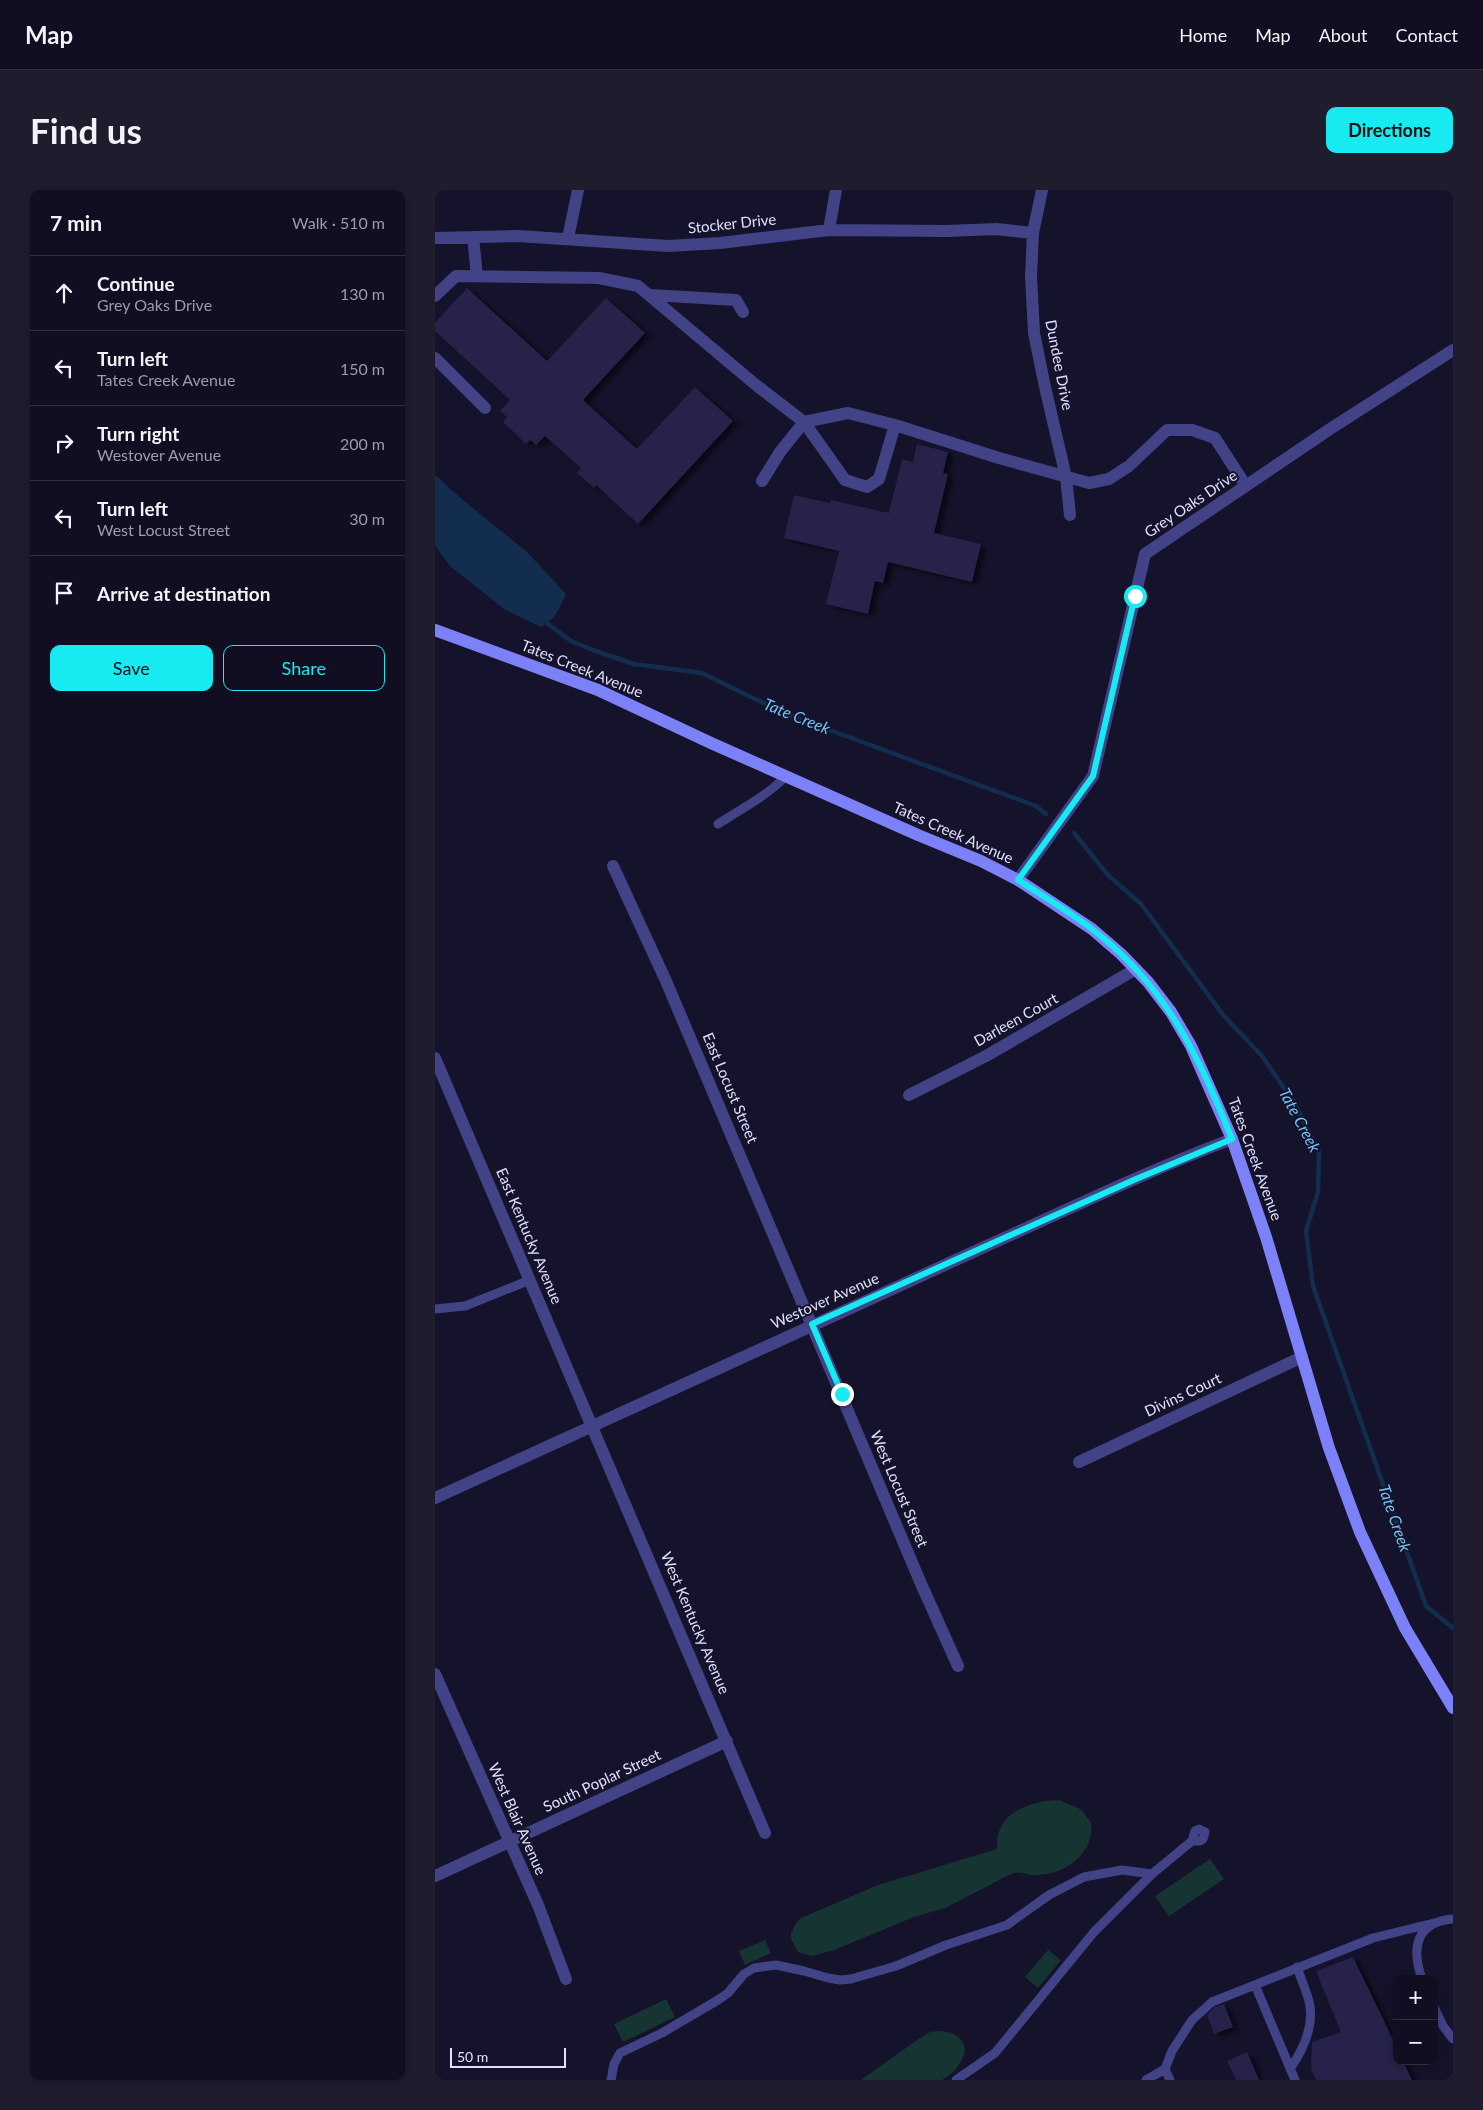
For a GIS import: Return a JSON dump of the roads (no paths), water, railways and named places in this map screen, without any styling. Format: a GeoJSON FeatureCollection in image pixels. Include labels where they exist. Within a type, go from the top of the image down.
{"type":"FeatureCollection","features":[{"type":"Feature","properties":{"kind":"main road","name":"Tates Creek Avenue"},"geometry":{"type":"LineString","coordinates":[[435,630],[599,690],[786,776],[981,861],[1018,880],[1092,929],[1136,970],[1171,1012],[1191,1046],[1232,1139],[1265,1237],[1332,1456],[1369,1553],[1405,1628],[1453,1708]]}},
{"type":"Feature","properties":{"kind":"street"},"geometry":{"type":"LineString","coordinates":[[568,238],[578,190]]}},
{"type":"Feature","properties":{"kind":"street"},"geometry":{"type":"LineString","coordinates":[[829,230],[836,190]]}},
{"type":"Feature","properties":{"kind":"street","name":"Dundee Drive"},"geometry":{"type":"LineString","coordinates":[[1042,190],[1033,233],[1031,276],[1034,333],[1066,477],[1070,515]]}},
{"type":"Feature","properties":{"kind":"street","name":"Stocker Drive"},"geometry":{"type":"LineString","coordinates":[[435,238],[568,238],[685,246],[720,244],[829,230],[947,231],[996,229],[1033,233]]}},
{"type":"Feature","properties":{"kind":"street"},"geometry":{"type":"LineString","coordinates":[[473,237],[477,276]]}},
{"type":"Feature","properties":{"kind":"street"},"geometry":{"type":"LineString","coordinates":[[435,296],[456,276],[599,278],[639,286],[756,385],[804,422],[845,480],[867,488],[879,479],[895,425]]}},
{"type":"Feature","properties":{"kind":"street"},"geometry":{"type":"LineString","coordinates":[[651,295],[736,300],[743,312]]}},
{"type":"Feature","properties":{"kind":"street","name":"Grey Oaks Drive"},"geometry":{"type":"LineString","coordinates":[[1018,880],[1093,776],[1145,554],[1453,350]]}},
{"type":"Feature","properties":{"kind":"street"},"geometry":{"type":"LineString","coordinates":[[435,358],[485,408]]}},
{"type":"Feature","properties":{"kind":"street"},"geometry":{"type":"LineString","coordinates":[[762,481],[780,452],[804,422],[848,413],[895,425],[999,458],[1089,483],[1109,479],[1129,466],[1167,430],[1191,430],[1215,438],[1246,486]]}},
{"type":"Feature","properties":{"kind":"street","name":"East Locust Street"},"geometry":{"type":"LineString","coordinates":[[613,866],[666,980],[812,1324]]}},
{"type":"Feature","properties":{"kind":"street","name":"Darleen Court"},"geometry":{"type":"LineString","coordinates":[[909,1095],[986,1056],[1136,970]]}},
{"type":"Feature","properties":{"kind":"street","name":"East Kentucky Avenue"},"geometry":{"type":"LineString","coordinates":[[435,1058],[592,1428]]}},
{"type":"Feature","properties":{"kind":"street","name":"Westover Avenue"},"geometry":{"type":"LineString","coordinates":[[435,1498],[592,1428],[812,1324],[1136,1179],[1232,1139]]}},
{"type":"Feature","properties":{"kind":"street","name":"West Locust Street"},"geometry":{"type":"LineString","coordinates":[[812,1324],[958,1666]]}},
{"type":"Feature","properties":{"kind":"street","name":"Divins Court"},"geometry":{"type":"LineString","coordinates":[[1079,1462],[1302,1357]]}},
{"type":"Feature","properties":{"kind":"street","name":"West Kentucky Avenue"},"geometry":{"type":"LineString","coordinates":[[592,1428],[617,1481],[765,1833]]}},
{"type":"Feature","properties":{"kind":"street","name":"West Blair Avenue"},"geometry":{"type":"LineString","coordinates":[[435,1674],[510,1842],[566,1979]]}},
{"type":"Feature","properties":{"kind":"street","name":"South Poplar Street"},"geometry":{"type":"LineString","coordinates":[[435,1876],[727,1741]]}},
{"type":"Feature","properties":{"kind":"lane"},"geometry":{"type":"LineString","coordinates":[[718,824],[763,796],[786,776]]}},
{"type":"Feature","properties":{"kind":"lane"},"geometry":{"type":"LineString","coordinates":[[435,1309],[465,1306],[530,1280]]}},
{"type":"Feature","properties":{"kind":"lane"},"geometry":{"type":"LineString","coordinates":[[955,2080],[995,2053],[1094,1932],[1152,1874],[1192,1840]]}},
{"type":"Feature","properties":{"kind":"lane"},"geometry":{"type":"LineString","coordinates":[[611,2080],[614,2064],[620,2053],[662,2033],[718,2000],[729,1993],[744,1974],[754,1968],[776,1965],[828,1978],[851,1979],[897,1966],[946,1945],[1007,1925],[1049,1894],[1084,1877],[1122,1870],[1152,1874]]}},
{"type":"Feature","properties":{"kind":"lane"},"geometry":{"type":"LineString","coordinates":[[1146,2080],[1165,2069],[1172,2051],[1192,2020],[1212,2002],[1373,1938],[1453,1919]]}},
{"type":"Feature","properties":{"kind":"lane"},"geometry":{"type":"LineString","coordinates":[[1421,1975],[1417,1965],[1417,1944],[1426,1928],[1434,1923]]}},
{"type":"Feature","properties":{"kind":"lane"},"geometry":{"type":"LineString","coordinates":[[1290,2069],[1302,2052],[1310,2022],[1309,2003],[1297,1967]]}},
{"type":"Feature","properties":{"kind":"lane"},"geometry":{"type":"LineString","coordinates":[[1255,1985],[1295,2080]]}},
{"type":"Feature","properties":{"kind":"lane"},"geometry":{"type":"LineString","coordinates":[[1438,2015],[1453,2039]]}},
{"type":"Feature","properties":{"kind":"lane"},"geometry":{"type":"LineString","coordinates":[[1165,2069],[1170,2080]]}},
{"type":"Feature","properties":{"kind":"water"},"geometry":{"type":"Polygon","coordinates":[[[435,475],[527,552],[566,594],[562,604],[550,621],[541,627],[504,609],[450,566],[435,546],[435,475]]]}},
{"type":"Feature","properties":{"kind":"waterway","name":"Tate Creek"},"geometry":{"type":"LineString","coordinates":[[548,624],[571,641],[634,664],[702,673],[786,714],[1036,806],[1046,814]]}},
{"type":"Feature","properties":{"kind":"waterway","name":"Tate Creek"},"geometry":{"type":"LineString","coordinates":[[1074,833],[1107,874],[1141,904],[1224,1016],[1262,1056],[1293,1101],[1319,1152],[1318,1192],[1306,1231],[1313,1286],[1426,1606],[1453,1628]]}}]}
